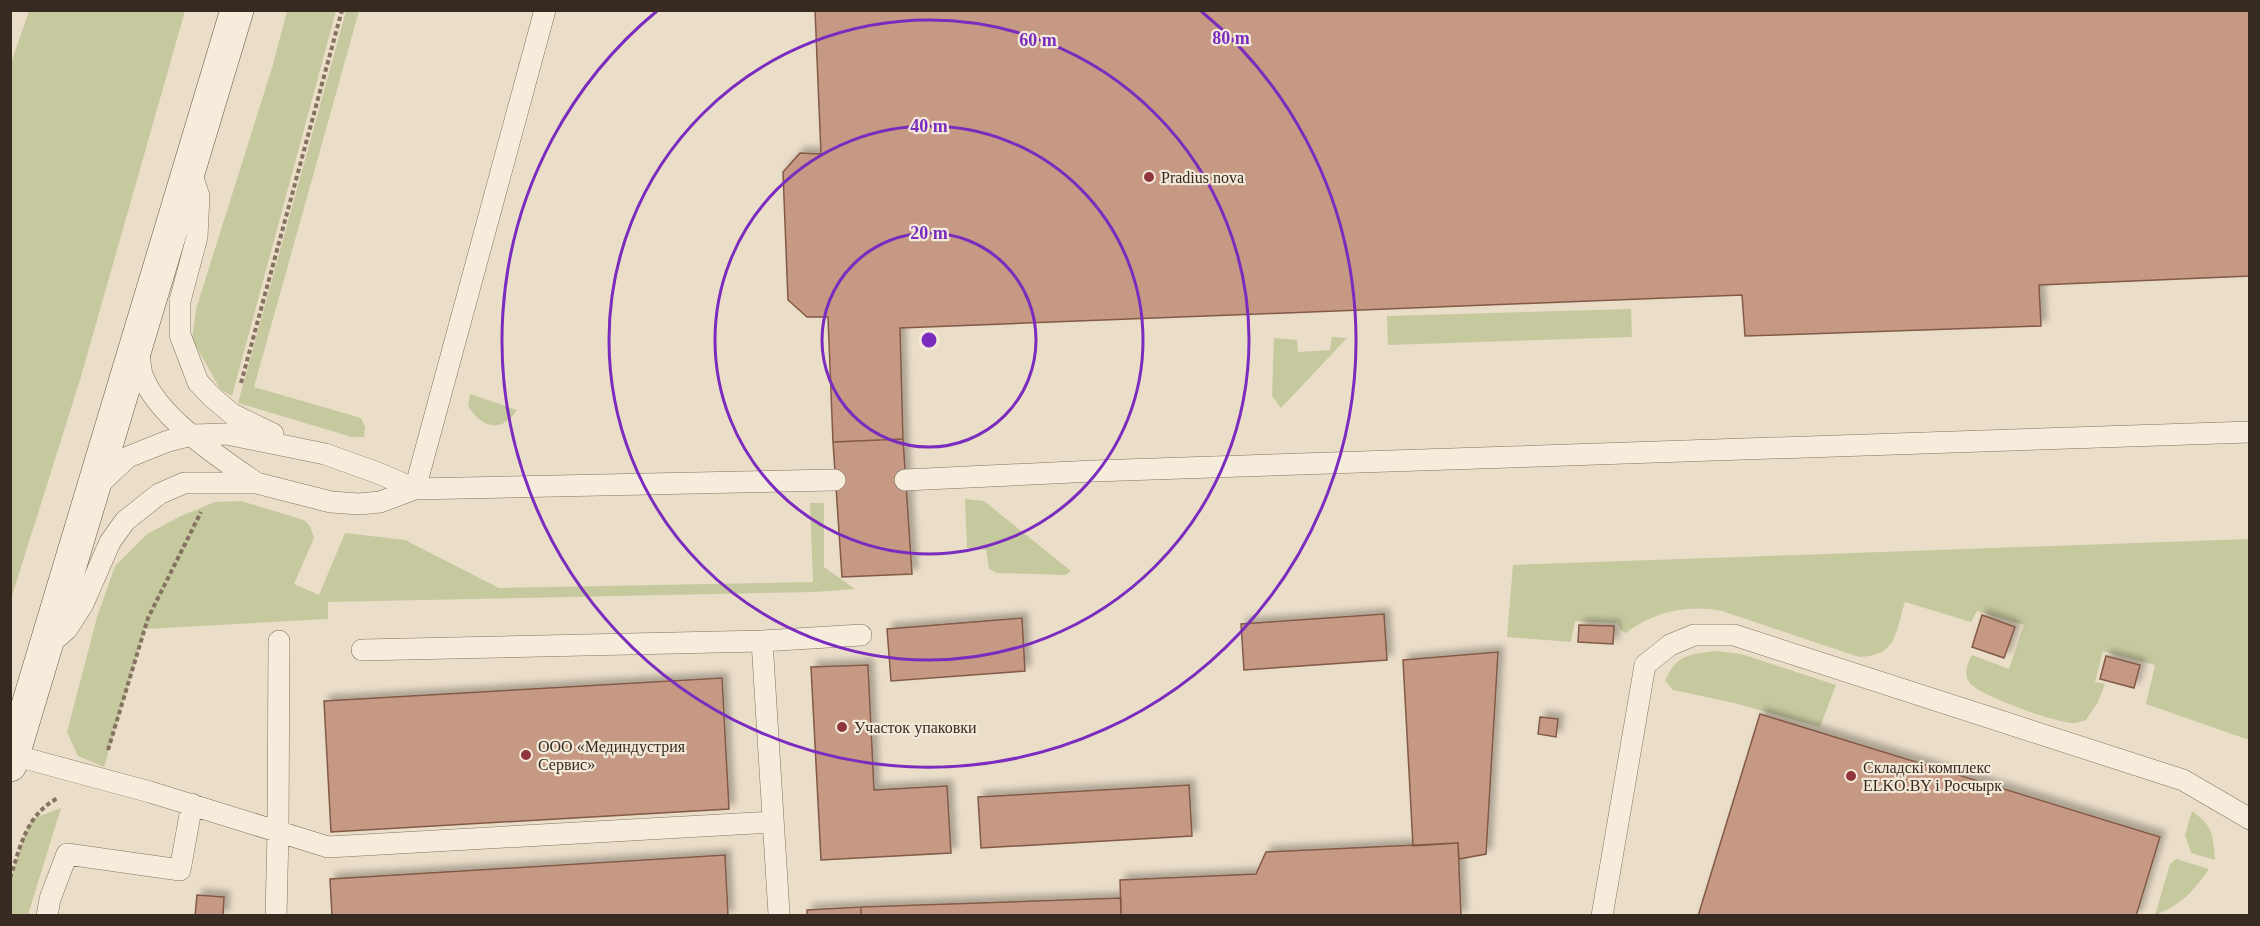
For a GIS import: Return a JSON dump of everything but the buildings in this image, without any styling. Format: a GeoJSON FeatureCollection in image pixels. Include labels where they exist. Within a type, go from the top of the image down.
{"type":"FeatureCollection","features":[{"type":"Feature","properties":{"kind":"main road"},"geometry":{"type":"LineString","coordinates":[[12,760],[237,10]]}},
{"type":"Feature","properties":{"kind":"lane"},"geometry":{"type":"LineString","coordinates":[[415,489],[545,10]]}},
{"type":"Feature","properties":{"kind":"lane"},"geometry":{"type":"LineString","coordinates":[[190,169],[199,196],[197,237],[180,301],[180,335],[198,382],[232,414],[303,449]]}},
{"type":"Feature","properties":{"kind":"lane"},"geometry":{"type":"LineString","coordinates":[[138,342],[142,375],[162,408],[192,435],[256,483]]}},
{"type":"Feature","properties":{"kind":"lane"},"geometry":{"type":"LineString","coordinates":[[905,480],[1118,470],[2250,432]]}},
{"type":"Feature","properties":{"kind":"lane"},"geometry":{"type":"LineString","coordinates":[[94,489],[128,457],[168,441],[192,435],[227,434],[325,454],[415,489]]}},
{"type":"Feature","properties":{"kind":"lane"},"geometry":{"type":"LineString","coordinates":[[46,648],[67,629],[83,604],[110,542],[125,521],[159,494],[184,483],[256,483],[331,502],[359,504],[380,502],[415,489],[835,480]]}},
{"type":"Feature","properties":{"kind":"lane"},"geometry":{"type":"LineString","coordinates":[[362,650],[762,641],[861,635]]}},
{"type":"Feature","properties":{"kind":"lane"},"geometry":{"type":"LineString","coordinates":[[1602,915],[1645,665],[1670,645],[1694,635],[1734,635],[2183,780],[2250,819]]}},
{"type":"Feature","properties":{"kind":"lane"},"geometry":{"type":"LineString","coordinates":[[276,915],[279,641]]}},
{"type":"Feature","properties":{"kind":"lane"},"geometry":{"type":"LineString","coordinates":[[762,641],[779,914]]}},
{"type":"Feature","properties":{"kind":"lane"},"geometry":{"type":"LineString","coordinates":[[12,760],[192,804],[327,847],[773,822]]}},
{"type":"Feature","properties":{"kind":"lane"},"geometry":{"type":"LineString","coordinates":[[47,915],[50,899],[67,854],[180,870],[192,804]]}},
{"type":"Feature","properties":{"kind":"path"},"geometry":{"type":"LineString","coordinates":[[232,414],[342,10]]}},
{"type":"Feature","properties":{"kind":"path"},"geometry":{"type":"LineString","coordinates":[[10,878],[24,836],[43,806],[101,780],[148,618],[203,509]]}},
{"type":"Feature","properties":{"kind":"green space"},"geometry":{"type":"Polygon","coordinates":[[[29,11],[185,11],[80,380],[11,599],[10,66],[29,11]]]}},
{"type":"Feature","properties":{"kind":"green space"},"geometry":{"type":"Polygon","coordinates":[[[287,11],[336,11],[232,396],[220,389],[192,339],[196,309],[272,68],[287,11]]]}},
{"type":"Feature","properties":{"kind":"green space"},"geometry":{"type":"Polygon","coordinates":[[[346,11],[359,11],[254,387],[361,418],[365,427],[364,437],[352,437],[238,403],[346,11]]]}},
{"type":"Feature","properties":{"kind":"green space"},"geometry":{"type":"Polygon","coordinates":[[[1631,309],[1632,337],[1388,345],[1387,316],[1631,309]]]}},
{"type":"Feature","properties":{"kind":"green space"},"geometry":{"type":"Polygon","coordinates":[[[1332,337],[1347,338],[1281,408],[1272,396],[1274,338],[1297,340],[1298,352],[1330,350],[1332,337]]]}},
{"type":"Feature","properties":{"kind":"green space"},"geometry":{"type":"Polygon","coordinates":[[[470,394],[517,410],[505,423],[492,425],[485,423],[468,406],[470,394]]]}},
{"type":"Feature","properties":{"kind":"green space"},"geometry":{"type":"Polygon","coordinates":[[[965,499],[984,501],[1071,571],[1066,575],[997,573],[989,569],[986,550],[967,548],[965,499]]]}},
{"type":"Feature","properties":{"kind":"green space"},"geometry":{"type":"Polygon","coordinates":[[[241,501],[304,520],[310,526],[314,538],[294,584],[319,595],[345,533],[405,540],[499,588],[813,582],[810,503],[824,503],[824,567],[855,589],[815,592],[328,602],[328,619],[145,629],[104,767],[78,756],[67,732],[97,617],[115,566],[147,534],[181,516],[215,502],[241,501]]]}},
{"type":"Feature","properties":{"kind":"green space"},"geometry":{"type":"Polygon","coordinates":[[[2249,539],[2249,740],[2146,704],[2155,665],[2103,651],[2095,682],[2105,684],[2098,702],[2086,720],[2073,723],[2064,722],[1986,694],[1967,679],[1967,668],[1972,655],[2009,669],[2024,625],[1977,611],[1971,622],[1905,602],[1893,640],[1888,647],[1872,656],[1859,657],[1722,611],[1709,609],[1684,609],[1659,615],[1626,633],[1620,630],[1618,623],[1575,621],[1571,642],[1507,637],[1513,565],[2249,539]]]}},
{"type":"Feature","properties":{"kind":"green space"},"geometry":{"type":"Polygon","coordinates":[[[1715,651],[1741,654],[1836,685],[1820,727],[1734,703],[1673,690],[1665,681],[1674,665],[1684,657],[1715,651]]]}},
{"type":"Feature","properties":{"kind":"green space"},"geometry":{"type":"Polygon","coordinates":[[[61,808],[28,915],[11,915],[11,878],[24,836],[32,819],[61,808]]]}},
{"type":"Feature","properties":{"kind":"green space"},"geometry":{"type":"Polygon","coordinates":[[[2192,811],[2205,822],[2211,832],[2215,860],[2191,853],[2185,835],[2192,811]]]}},
{"type":"Feature","properties":{"kind":"green space"},"geometry":{"type":"Polygon","coordinates":[[[2176,859],[2209,869],[2186,897],[2155,915],[2170,864],[2176,859]]]}},
{"type":"Feature","properties":{"kind":"place","name":"Pradius nova"},"geometry":{"type":"Point","coordinates":[1149,177]}},
{"type":"Feature","properties":{"kind":"place","name":"Участок упаковки"},"geometry":{"type":"Point","coordinates":[842,727]}},
{"type":"Feature","properties":{"kind":"place","name":"ООО «Мединдустрия Сервис»"},"geometry":{"type":"Point","coordinates":[526,755]}},
{"type":"Feature","properties":{"kind":"place","name":"Складскі комплекс ELKO.BY і Росчырк"},"geometry":{"type":"Point","coordinates":[1851,776]}}]}
